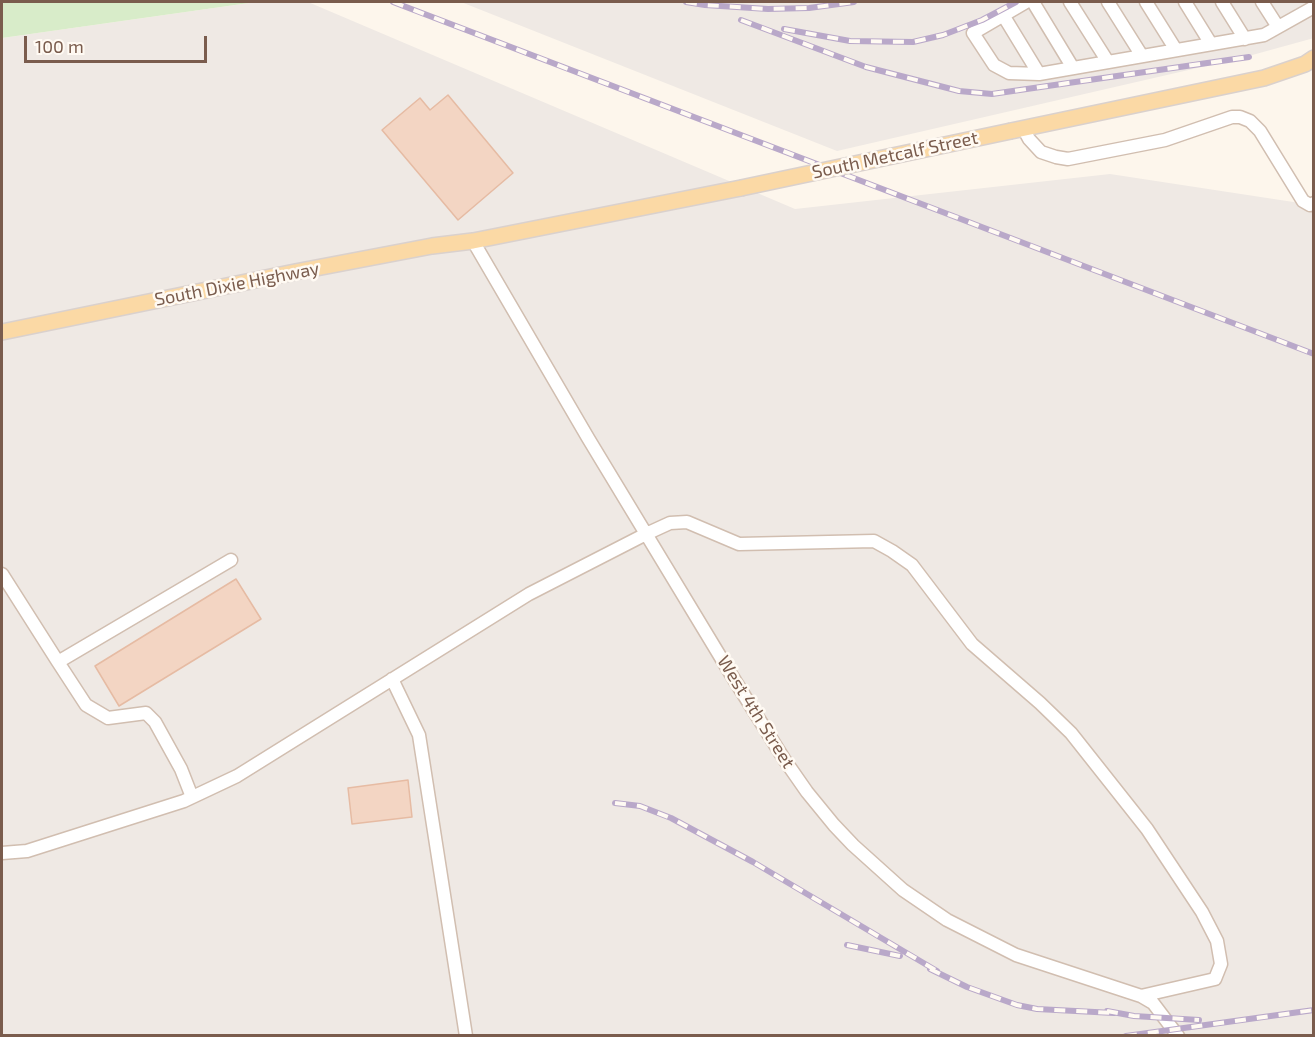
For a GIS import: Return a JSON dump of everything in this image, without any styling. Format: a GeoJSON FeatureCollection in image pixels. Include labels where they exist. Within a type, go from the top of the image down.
{"type":"FeatureCollection","features":[{"type":"Feature","properties":{"kind":"main road","name":"South Metcalf Street"},"geometry":{"type":"LineString","coordinates":[[473,241],[1179,97],[1264,78],[1314,58]]}},
{"type":"Feature","properties":{"kind":"main road","name":"South Dixie Highway"},"geometry":{"type":"LineString","coordinates":[[2,332],[295,272],[432,246],[473,241]]}},
{"type":"Feature","properties":{"kind":"street"},"geometry":{"type":"LineString","coordinates":[[1026,2],[973,33],[994,65],[1009,73],[1039,74],[1264,35],[1314,6]]}},
{"type":"Feature","properties":{"kind":"street"},"geometry":{"type":"LineString","coordinates":[[1034,2],[1073,68]]}},
{"type":"Feature","properties":{"kind":"street"},"geometry":{"type":"LineString","coordinates":[[1070,2],[1108,62]]}},
{"type":"Feature","properties":{"kind":"street"},"geometry":{"type":"LineString","coordinates":[[1108,2],[1142,56]]}},
{"type":"Feature","properties":{"kind":"street"},"geometry":{"type":"LineString","coordinates":[[1146,2],[1176,50]]}},
{"type":"Feature","properties":{"kind":"street"},"geometry":{"type":"LineString","coordinates":[[1185,2],[1211,44]]}},
{"type":"Feature","properties":{"kind":"street"},"geometry":{"type":"LineString","coordinates":[[1222,2],[1245,39]]}},
{"type":"Feature","properties":{"kind":"street"},"geometry":{"type":"LineString","coordinates":[[1262,2],[1278,27]]}},
{"type":"Feature","properties":{"kind":"street"},"geometry":{"type":"LineString","coordinates":[[1003,15],[1039,74]]}},
{"type":"Feature","properties":{"kind":"street"},"geometry":{"type":"LineString","coordinates":[[1017,129],[1041,152],[1056,158],[1068,159],[1165,140],[1232,117],[1240,117],[1250,121],[1260,130],[1303,201],[1310,205],[1314,202]]}},
{"type":"Feature","properties":{"kind":"street","name":"West 4th Street"},"geometry":{"type":"LineString","coordinates":[[473,241],[588,438],[784,759],[807,792],[853,845],[903,890],[947,920],[1016,955],[1141,996],[1153,1003],[1178,1035]]}},
{"type":"Feature","properties":{"kind":"street"},"geometry":{"type":"LineString","coordinates":[[2,853],[27,851],[192,797],[237,776],[530,594],[670,523],[687,522],[739,544],[874,542],[912,565],[972,644],[1071,733],[1147,829],[1202,912],[1217,941],[1221,964],[1215,979],[1141,996]]}},
{"type":"Feature","properties":{"kind":"street"},"geometry":{"type":"LineString","coordinates":[[58,662],[231,560]]}},
{"type":"Feature","properties":{"kind":"street"},"geometry":{"type":"LineString","coordinates":[[2,574],[86,705],[108,718],[146,713],[155,722],[181,769],[192,797]]}},
{"type":"Feature","properties":{"kind":"street"},"geometry":{"type":"LineString","coordinates":[[392,679],[419,735],[466,1035]]}},
{"type":"Feature","properties":{"kind":"shaded area"},"geometry":{"type":"Polygon","coordinates":[[[256,2],[308,2],[795,209],[1110,174],[1313,205],[1313,1035],[2,1035],[2,38],[256,2]]]}},
{"type":"Feature","properties":{"kind":"shaded area"},"geometry":{"type":"Polygon","coordinates":[[[461,2],[1313,2],[1314,38],[1245,57],[837,151],[461,2]]]}},
{"type":"Feature","properties":{"kind":"green space"},"geometry":{"type":"Polygon","coordinates":[[[2,2],[256,2],[2,38],[2,2]]]}},
{"type":"Feature","properties":{"kind":"building"},"geometry":{"type":"Polygon","coordinates":[[[448,95],[513,173],[458,220],[382,130],[420,98],[430,110],[448,95]]]}},
{"type":"Feature","properties":{"kind":"building"},"geometry":{"type":"Polygon","coordinates":[[[236,579],[261,619],[119,706],[95,666],[236,579]]]}},
{"type":"Feature","properties":{"kind":"building"},"geometry":{"type":"Polygon","coordinates":[[[408,780],[412,817],[352,824],[348,788],[408,780]]]}},
{"type":"Feature","properties":{"kind":"railway"},"geometry":{"type":"LineString","coordinates":[[393,2],[1314,354]]}},
{"type":"Feature","properties":{"kind":"railway"},"geometry":{"type":"LineString","coordinates":[[686,2],[768,9],[809,8],[854,2]]}},
{"type":"Feature","properties":{"kind":"railway"},"geometry":{"type":"LineString","coordinates":[[784,29],[850,41],[913,42],[943,35],[982,20],[1016,2]]}},
{"type":"Feature","properties":{"kind":"railway"},"geometry":{"type":"LineString","coordinates":[[741,20],[866,67],[959,91],[992,94],[1249,57]]}},
{"type":"Feature","properties":{"kind":"railway"},"geometry":{"type":"LineString","coordinates":[[615,803],[640,806],[671,818],[753,862],[937,971]]}},
{"type":"Feature","properties":{"kind":"railway"},"geometry":{"type":"LineString","coordinates":[[847,945],[900,956]]}},
{"type":"Feature","properties":{"kind":"railway"},"geometry":{"type":"LineString","coordinates":[[930,969],[967,987],[1017,1005],[1037,1009],[1114,1013]]}},
{"type":"Feature","properties":{"kind":"railway"},"geometry":{"type":"LineString","coordinates":[[1126,1036],[1314,1010]]}},
{"type":"Feature","properties":{"kind":"railway"},"geometry":{"type":"LineString","coordinates":[[1107,1011],[1134,1016],[1199,1020]]}}]}
